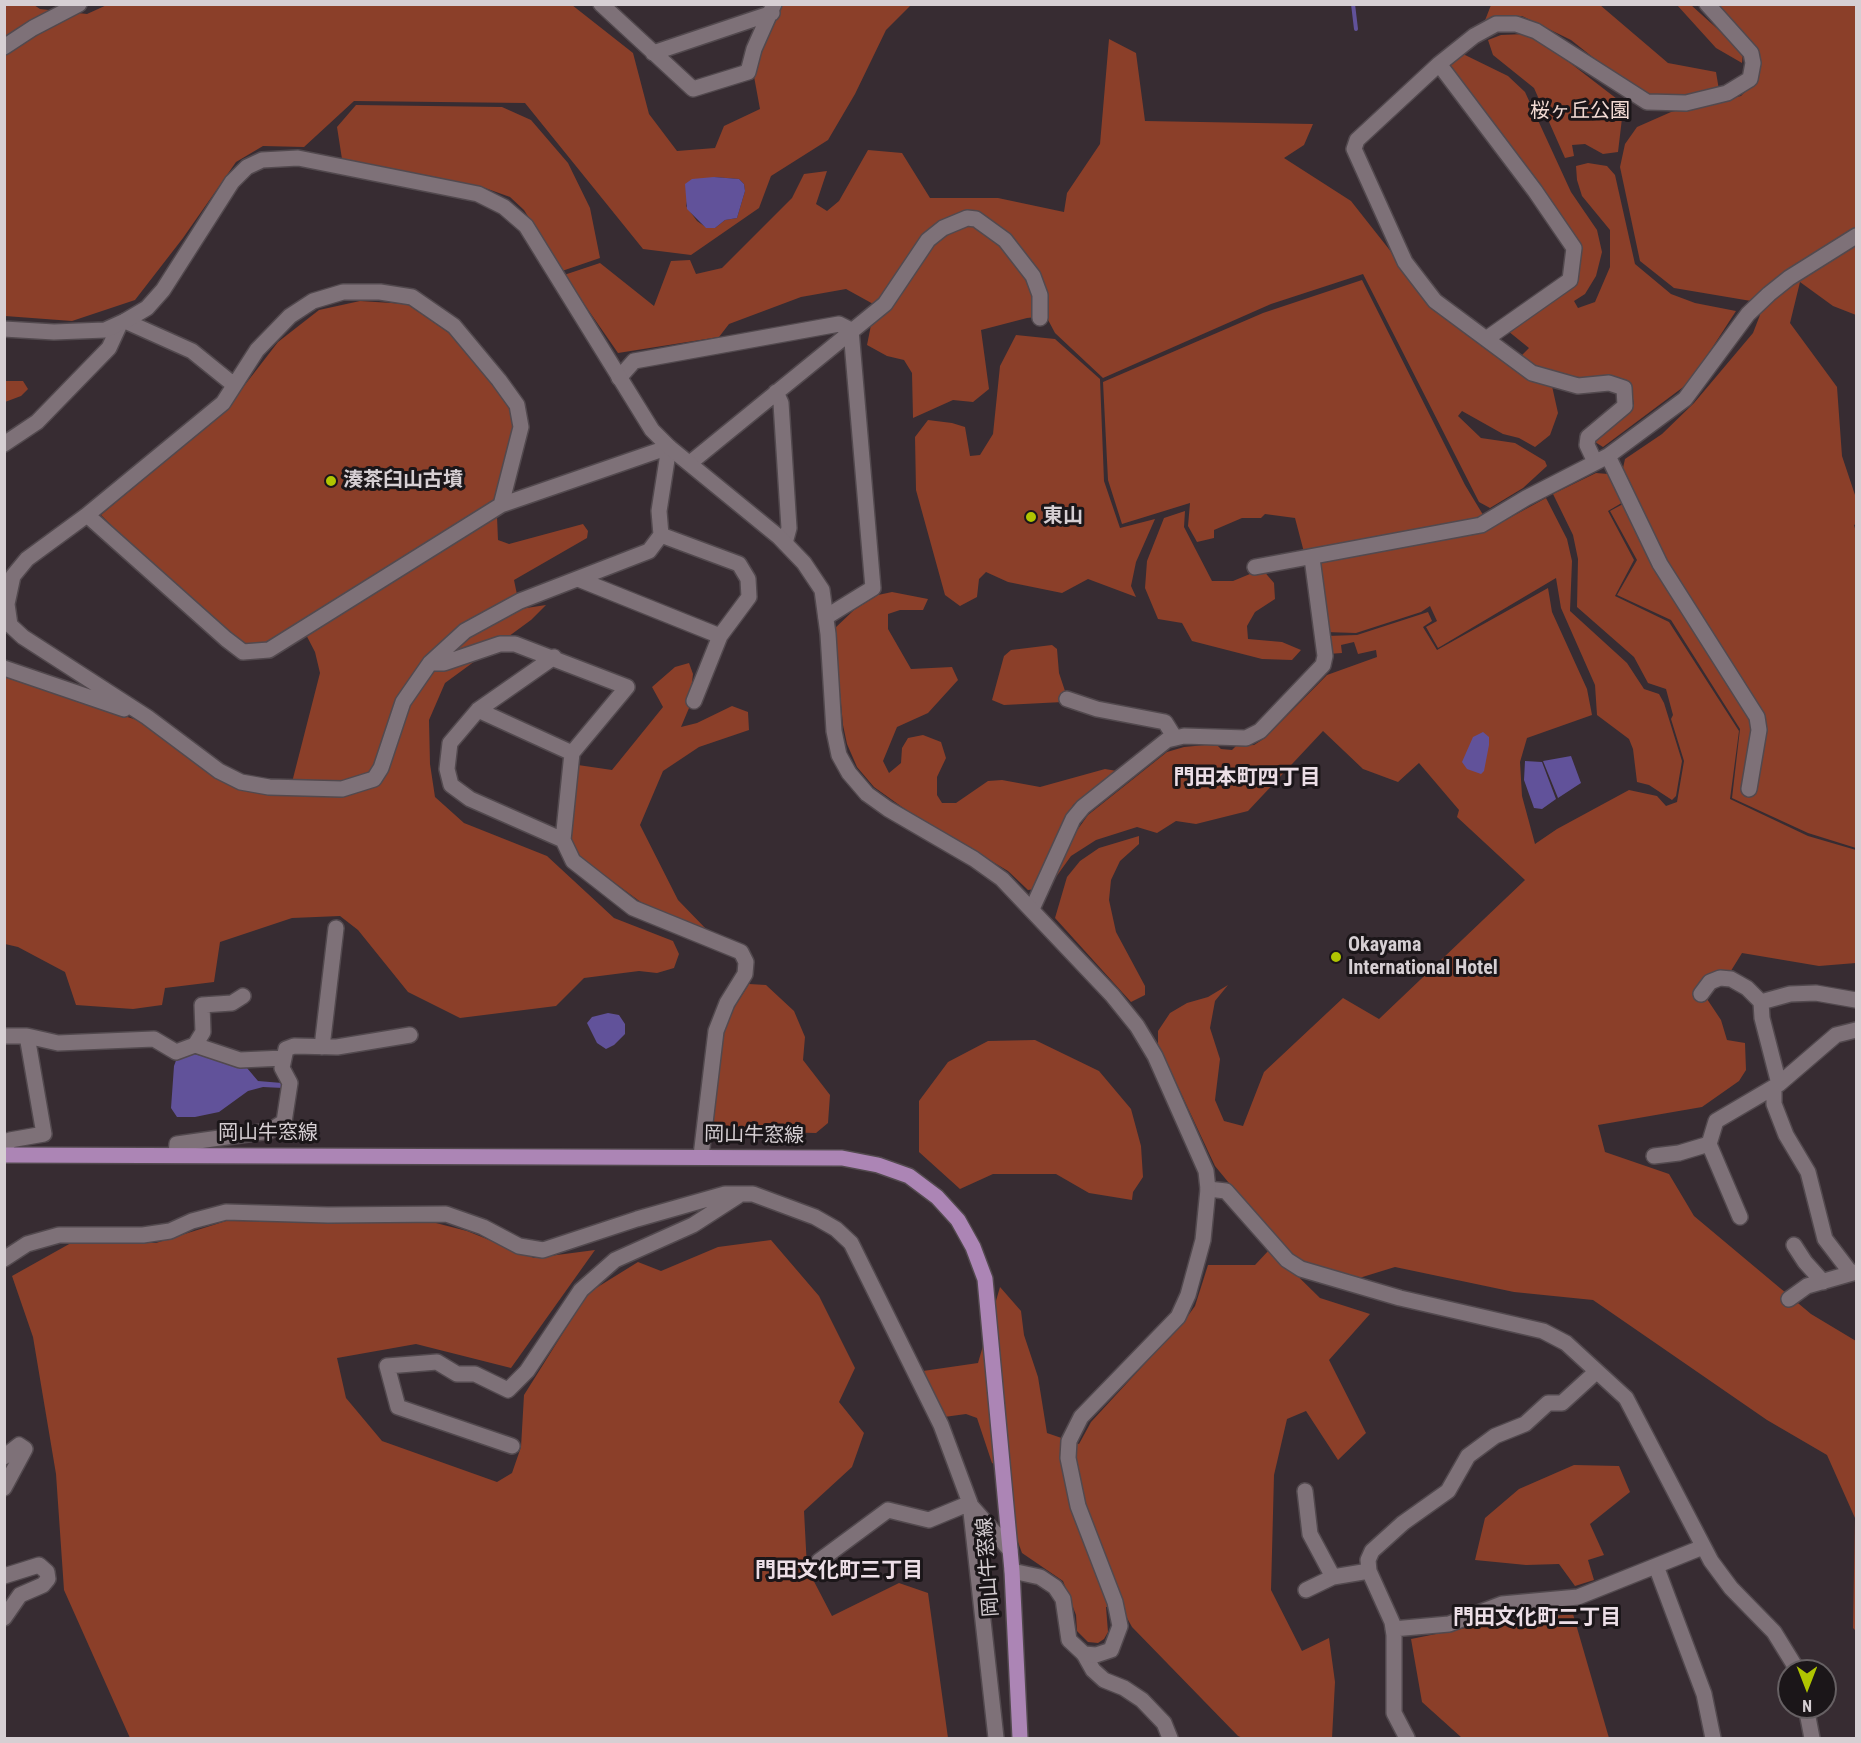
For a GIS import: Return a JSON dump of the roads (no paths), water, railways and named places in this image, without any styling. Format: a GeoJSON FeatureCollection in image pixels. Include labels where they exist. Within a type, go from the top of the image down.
{"type":"FeatureCollection","features":[{"type":"Feature","properties":{"kind":"main road","name":"岡山牛窓線"},"geometry":{"type":"LineString","coordinates":[[4,1155],[842,1158],[878,1165],[909,1176],[937,1197],[958,1220],[973,1247],[985,1279],[1012,1571],[1020,1738]]}},
{"type":"Feature","properties":{"kind":"street"},"geometry":{"type":"LineString","coordinates":[[4,47],[33,28],[79,4]]}},
{"type":"Feature","properties":{"kind":"street"},"geometry":{"type":"LineString","coordinates":[[601,4],[693,89],[748,72],[754,49],[773,9]]}},
{"type":"Feature","properties":{"kind":"street"},"geometry":{"type":"LineString","coordinates":[[1707,4],[1750,53],[1753,72],[1750,79],[1727,93],[1686,103],[1647,102],[1536,31],[1516,24],[1496,24],[1484,29],[1439,64],[1357,140],[1354,149],[1406,262],[1435,301],[1532,373],[1578,386],[1609,383],[1624,388],[1625,406],[1588,437],[1587,445],[1602,459],[1660,564],[1757,717],[1759,730],[1749,789]]}},
{"type":"Feature","properties":{"kind":"street"},"geometry":{"type":"LineString","coordinates":[[653,53],[773,9]]}},
{"type":"Feature","properties":{"kind":"street"},"geometry":{"type":"LineString","coordinates":[[1439,64],[1535,191],[1574,248],[1570,280],[1486,339]]}},
{"type":"Feature","properties":{"kind":"street"},"geometry":{"type":"LineString","coordinates":[[4,329],[83,332],[105,330],[123,323],[147,308],[163,290],[232,183],[247,167],[270,158],[298,158],[465,190],[504,207],[526,226],[652,430],[669,447],[785,543],[804,563],[822,590],[834,731],[839,755],[849,773],[867,794],[888,809],[975,859],[1002,879],[1112,995],[1137,1026],[1155,1056],[1201,1155],[1208,1189],[1203,1240],[1188,1295],[1178,1317],[1081,1417],[1069,1441],[1068,1458],[1078,1506],[1115,1602],[1120,1626],[1111,1650],[1084,1654]]}},
{"type":"Feature","properties":{"kind":"street"},"geometry":{"type":"LineString","coordinates":[[690,463],[885,304],[928,240],[943,228],[967,218],[976,219],[989,226],[1005,240],[1033,276],[1040,295],[1040,318]]}},
{"type":"Feature","properties":{"kind":"street"},"geometry":{"type":"LineString","coordinates":[[1255,567],[1481,525],[1526,498],[1602,459],[1685,399],[1748,315],[1769,294],[1789,278],[1857,236]]}},
{"type":"Feature","properties":{"kind":"street"},"geometry":{"type":"LineString","coordinates":[[501,506],[521,427],[517,405],[454,326],[412,297],[380,292],[343,292],[313,302],[290,316],[257,350],[223,402],[87,515],[27,559],[13,576],[7,604],[10,625],[23,637],[147,717],[219,771],[241,782],[299,789],[342,789],[374,779],[381,768],[403,702],[430,663],[465,631],[520,601],[649,550],[661,535],[659,511],[669,447]]}},
{"type":"Feature","properties":{"kind":"street"},"geometry":{"type":"LineString","coordinates":[[123,323],[192,351],[234,385]]}},
{"type":"Feature","properties":{"kind":"street"},"geometry":{"type":"LineString","coordinates":[[4,444],[37,422],[101,356],[123,323]]}},
{"type":"Feature","properties":{"kind":"street"},"geometry":{"type":"LineString","coordinates":[[619,378],[634,361],[839,324],[851,330]]}},
{"type":"Feature","properties":{"kind":"street"},"geometry":{"type":"LineString","coordinates":[[826,617],[873,588],[851,330]]}},
{"type":"Feature","properties":{"kind":"street"},"geometry":{"type":"LineString","coordinates":[[776,392],[781,403],[789,528],[785,543]]}},
{"type":"Feature","properties":{"kind":"street"},"geometry":{"type":"LineString","coordinates":[[87,515],[243,652],[269,650],[286,642],[501,506],[669,447]]}},
{"type":"Feature","properties":{"kind":"street"},"geometry":{"type":"LineString","coordinates":[[661,535],[739,564],[748,579],[749,597],[720,636],[694,701]]}},
{"type":"Feature","properties":{"kind":"street"},"geometry":{"type":"LineString","coordinates":[[1032,909],[1073,819],[1083,807],[1167,740],[1246,738],[1260,731],[1323,665],[1324,656],[1312,558]]}},
{"type":"Feature","properties":{"kind":"street"},"geometry":{"type":"LineString","coordinates":[[578,579],[720,636]]}},
{"type":"Feature","properties":{"kind":"street"},"geometry":{"type":"LineString","coordinates":[[430,663],[444,663],[500,644],[515,644],[554,657],[627,687],[572,753],[563,840],[573,861],[633,908],[741,952],[746,962],[745,974],[728,1003],[716,1031],[701,1156]]}},
{"type":"Feature","properties":{"kind":"street"},"geometry":{"type":"LineString","coordinates":[[554,657],[478,710],[450,743],[447,769],[451,785],[470,799],[563,840]]}},
{"type":"Feature","properties":{"kind":"street"},"geometry":{"type":"LineString","coordinates":[[4,668],[147,717]]}},
{"type":"Feature","properties":{"kind":"street"},"geometry":{"type":"LineString","coordinates":[[1067,699],[1097,709],[1165,722],[1175,738]]}},
{"type":"Feature","properties":{"kind":"street"},"geometry":{"type":"LineString","coordinates":[[478,710],[572,753]]}},
{"type":"Feature","properties":{"kind":"street"},"geometry":{"type":"LineString","coordinates":[[322,1047],[336,928]]}},
{"type":"Feature","properties":{"kind":"street"},"geometry":{"type":"LineString","coordinates":[[1701,994],[1710,982],[1719,978],[1739,984],[1761,1002],[1762,1018],[1776,1086],[1774,1104],[1786,1135],[1808,1172],[1825,1239],[1854,1272],[1807,1286],[1789,1299]]}},
{"type":"Feature","properties":{"kind":"street"},"geometry":{"type":"LineString","coordinates":[[1761,1002],[1790,994],[1816,993],[1857,1000]]}},
{"type":"Feature","properties":{"kind":"street"},"geometry":{"type":"LineString","coordinates":[[4,1036],[27,1036],[58,1044],[153,1039],[176,1052],[195,1045],[203,1032],[202,1005],[232,1003],[243,996]]}},
{"type":"Feature","properties":{"kind":"street"},"geometry":{"type":"LineString","coordinates":[[1740,1217],[1709,1144],[1716,1121],[1776,1086],[1836,1035],[1857,1030]]}},
{"type":"Feature","properties":{"kind":"street"},"geometry":{"type":"LineString","coordinates":[[176,1155],[177,1144],[269,1131],[284,1122],[290,1083],[282,1068],[286,1049],[294,1046],[337,1047],[410,1035]]}},
{"type":"Feature","properties":{"kind":"street"},"geometry":{"type":"LineString","coordinates":[[4,1149],[10,1140],[44,1134],[27,1036]]}},
{"type":"Feature","properties":{"kind":"street"},"geometry":{"type":"LineString","coordinates":[[195,1045],[240,1060],[284,1058]]}},
{"type":"Feature","properties":{"kind":"street"},"geometry":{"type":"LineString","coordinates":[[1654,1156],[1679,1153],[1709,1144]]}},
{"type":"Feature","properties":{"kind":"street"},"geometry":{"type":"LineString","coordinates":[[1208,1189],[1226,1191],[1287,1260],[1301,1269],[1400,1298],[1543,1331],[1566,1343],[1626,1398],[1703,1547],[1731,1588],[1774,1632],[1791,1659]]}},
{"type":"Feature","properties":{"kind":"street"},"geometry":{"type":"LineString","coordinates":[[4,1259],[27,1244],[59,1235],[143,1235],[170,1231],[192,1221],[226,1212],[328,1215],[446,1214],[483,1227],[519,1246],[543,1250],[637,1219],[726,1194],[753,1194],[815,1217],[836,1229],[851,1243],[941,1425],[971,1505],[996,1738]]}},
{"type":"Feature","properties":{"kind":"street"},"geometry":{"type":"LineString","coordinates":[[512,1446],[398,1407],[387,1366],[436,1362],[457,1374],[475,1374],[508,1390],[527,1371],[580,1290],[615,1260],[693,1225],[740,1194]]}},
{"type":"Feature","properties":{"kind":"street"},"geometry":{"type":"LineString","coordinates":[[1794,1245],[1805,1262],[1823,1282]]}},
{"type":"Feature","properties":{"kind":"street"},"geometry":{"type":"LineString","coordinates":[[1407,1738],[1394,1713],[1393,1629],[1370,1571],[1368,1560],[1372,1551],[1403,1523],[1448,1491],[1468,1456],[1495,1436],[1525,1424],[1548,1403],[1562,1403],[1596,1372]]}},
{"type":"Feature","properties":{"kind":"street"},"geometry":{"type":"LineString","coordinates":[[4,1457],[19,1445],[25,1449],[4,1488]]}},
{"type":"Feature","properties":{"kind":"street"},"geometry":{"type":"LineString","coordinates":[[1305,1491],[1310,1534],[1333,1577]]}},
{"type":"Feature","properties":{"kind":"street"},"geometry":{"type":"LineString","coordinates":[[971,1505],[1010,1550]]}},
{"type":"Feature","properties":{"kind":"street"},"geometry":{"type":"LineString","coordinates":[[819,1561],[888,1510],[929,1520],[971,1505]]}},
{"type":"Feature","properties":{"kind":"street"},"geometry":{"type":"LineString","coordinates":[[1393,1629],[1449,1624],[1502,1605],[1578,1597],[1703,1547]]}},
{"type":"Feature","properties":{"kind":"street"},"geometry":{"type":"LineString","coordinates":[[4,1576],[39,1565],[47,1572],[48,1579],[43,1585],[20,1595],[4,1618]]}},
{"type":"Feature","properties":{"kind":"street"},"geometry":{"type":"LineString","coordinates":[[1656,1566],[1704,1694],[1713,1738]]}},
{"type":"Feature","properties":{"kind":"street"},"geometry":{"type":"LineString","coordinates":[[1012,1571],[1040,1577],[1055,1587],[1063,1599],[1069,1640],[1084,1654],[1093,1670],[1104,1680],[1124,1688],[1142,1700],[1164,1723],[1170,1738]]}},
{"type":"Feature","properties":{"kind":"street"},"geometry":{"type":"LineString","coordinates":[[1306,1590],[1333,1577],[1370,1571]]}},
{"type":"Feature","properties":{"kind":"street"},"geometry":{"type":"LineString","coordinates":[[1808,1719],[1812,1738]]}},
{"type":"Feature","properties":{"kind":"waterway"},"geometry":{"type":"LineString","coordinates":[[1353,4],[1356,29]]}},
{"type":"Feature","properties":{"kind":"place","name":"湊茶臼山古墳"},"geometry":{"type":"Point","coordinates":[331,481]}},
{"type":"Feature","properties":{"kind":"place","name":"東山"},"geometry":{"type":"Point","coordinates":[1031,517]}},
{"type":"Feature","properties":{"kind":"place","name":"Okayama International Hotel"},"geometry":{"type":"Point","coordinates":[1336,957]}},
{"type":"Feature","properties":{"kind":"district","name":"門田本町四丁目"},"geometry":{"type":"Point","coordinates":[1247,779]}},
{"type":"Feature","properties":{"kind":"district","name":"門田文化町三丁目"},"geometry":{"type":"Point","coordinates":[839,1572]}},
{"type":"Feature","properties":{"kind":"district","name":"門田文化町二丁目"},"geometry":{"type":"Point","coordinates":[1537,1619]}},
{"type":"Feature","properties":{"kind":"park label","name":"桜ヶ丘公園"},"geometry":{"type":"Point","coordinates":[1580,112]}}]}
